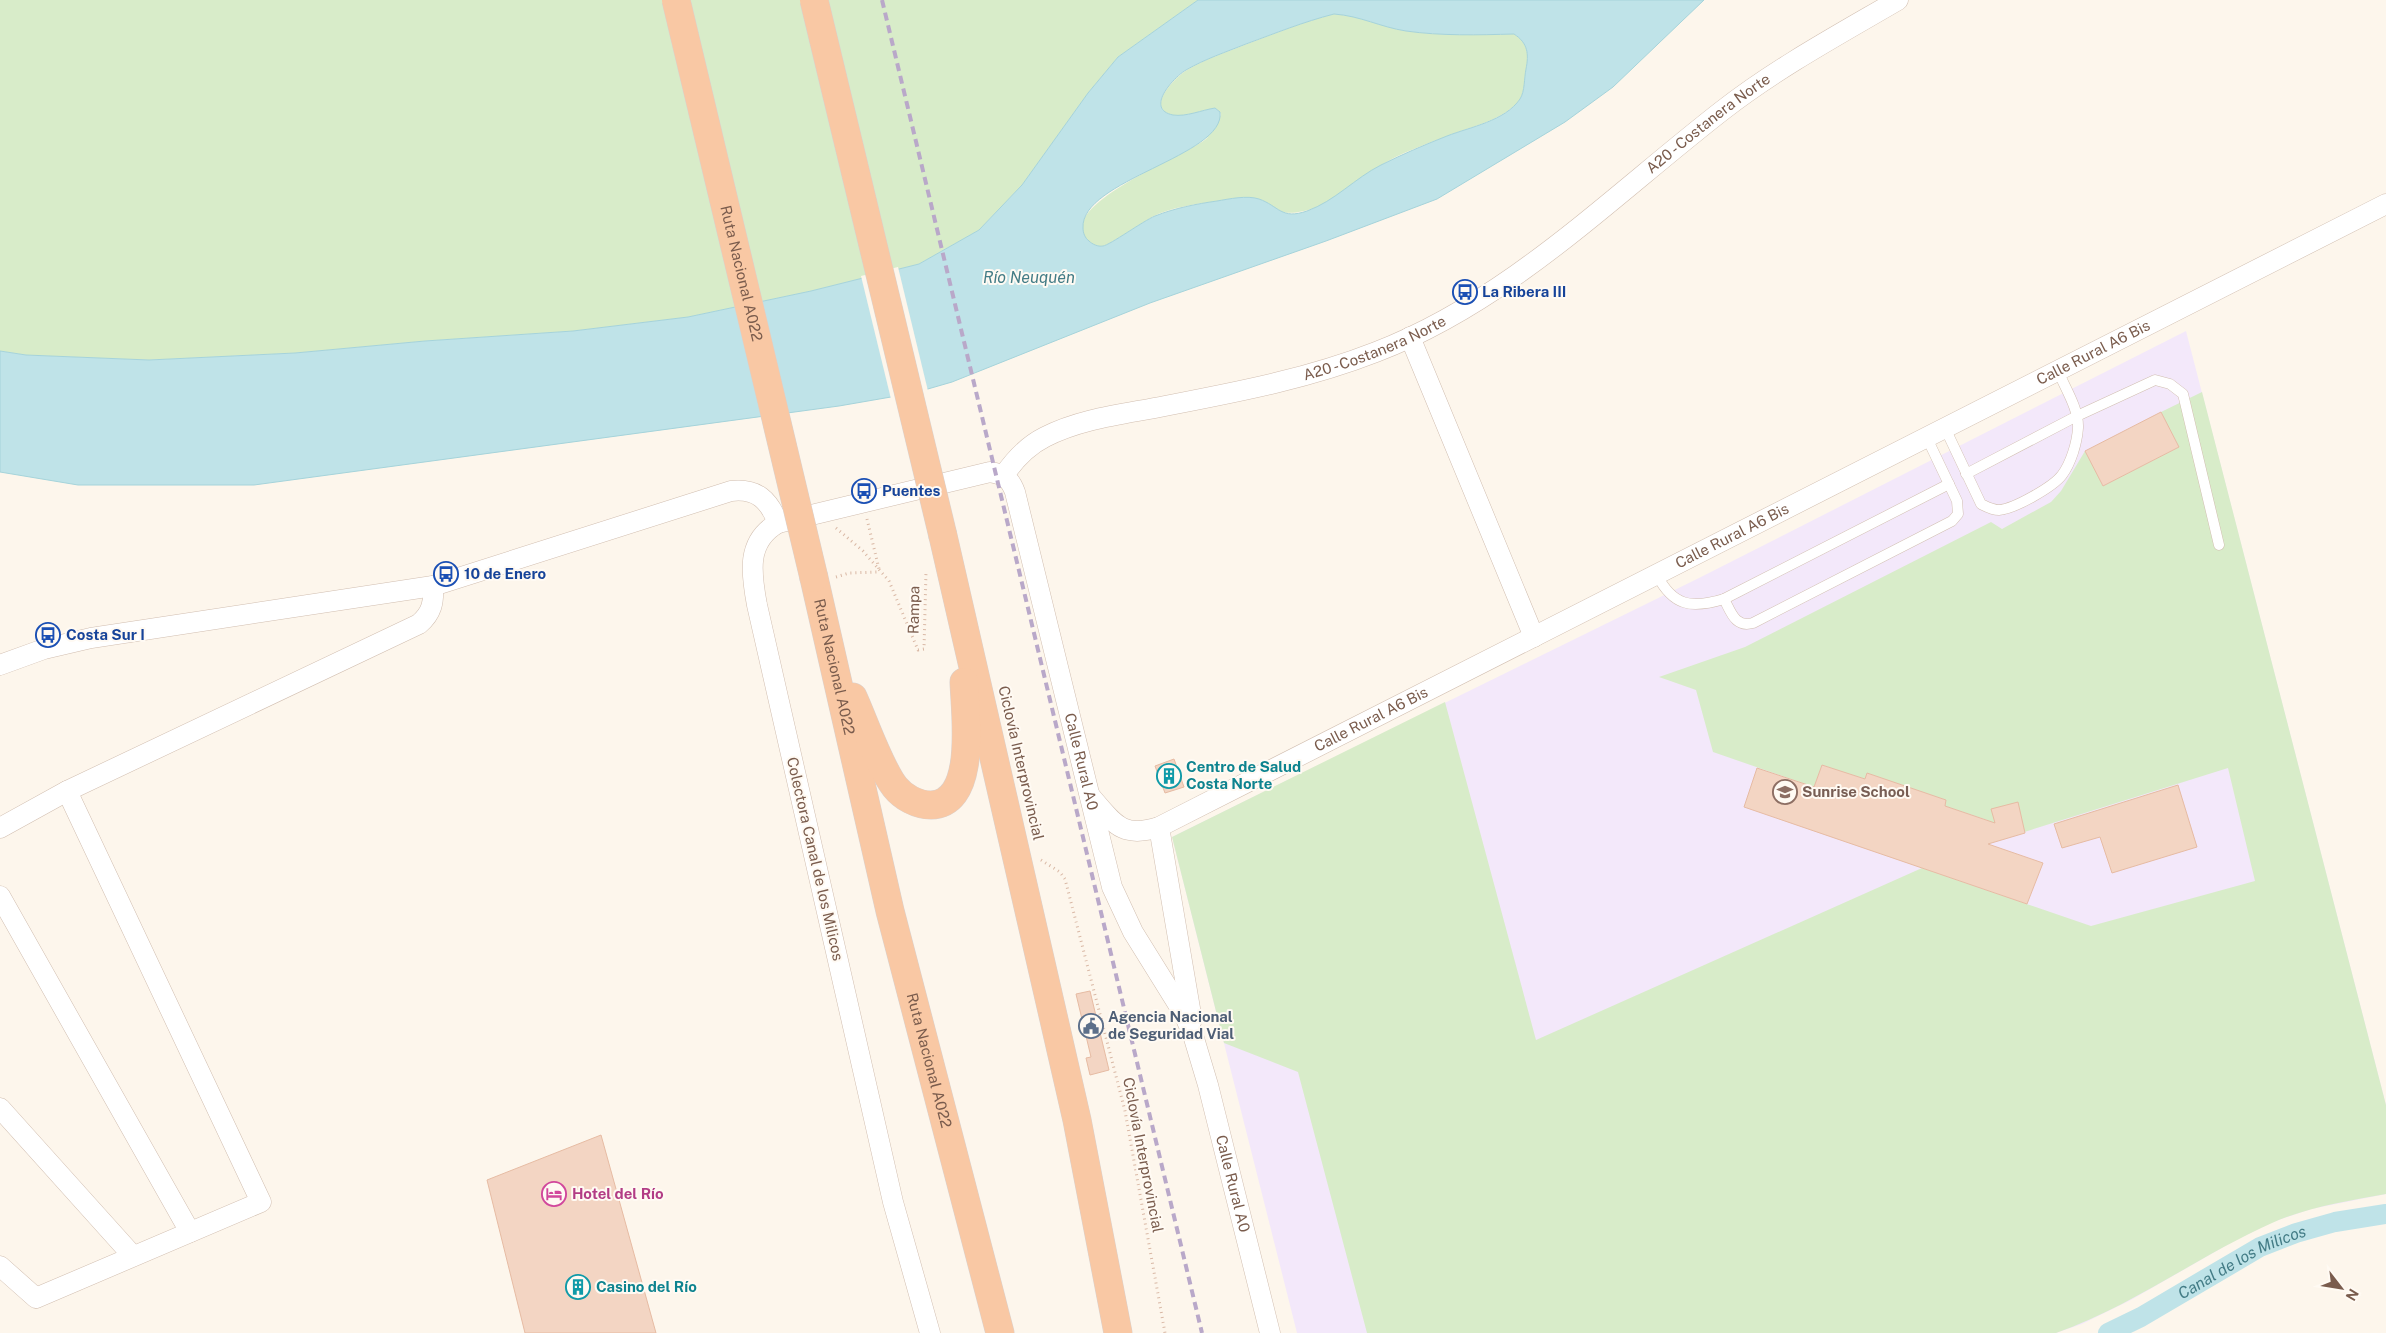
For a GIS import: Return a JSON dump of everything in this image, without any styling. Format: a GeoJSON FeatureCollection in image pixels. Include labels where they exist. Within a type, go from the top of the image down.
{"type":"FeatureCollection","features":[{"type":"Feature","properties":{"kind":"highway","name":"Ruta Nacional A022"},"geometry":{"type":"LineString","coordinates":[[676,0],[814,578],[890,911],[1000,1333]]}},
{"type":"Feature","properties":{"kind":"highway"},"geometry":{"type":"LineString","coordinates":[[814,0],[943,536],[1077,1120],[1118,1333]]}},
{"type":"Feature","properties":{"kind":"highway"},"geometry":{"type":"LineString","coordinates":[[827,636],[888,777],[903,795],[922,804],[933,805],[951,798],[962,780],[964,768],[964,632]]}},
{"type":"Feature","properties":{"kind":"street","name":"A20 - Costanera Norte"},"geometry":{"type":"LineString","coordinates":[[1004,475],[1030,445],[1065,428],[1259,388],[1309,375],[1379,351],[1473,304],[1510,280],[1756,85],[1898,0]]}},
{"type":"Feature","properties":{"kind":"street","name":"Calle Rural A6 Bis"},"geometry":{"type":"LineString","coordinates":[[1088,792],[1109,818],[1129,832],[1142,833],[1159,828],[1926,436],[2386,204]]}},
{"type":"Feature","properties":{"kind":"street"},"geometry":{"type":"LineString","coordinates":[[1410,337],[1534,637]]}},
{"type":"Feature","properties":{"kind":"street"},"geometry":{"type":"LineString","coordinates":[[0,665],[44,649],[91,638],[432,586],[731,491],[750,491],[765,499],[778,523],[983,472],[1004,475]]}},
{"type":"Feature","properties":{"kind":"street","name":"Calle Rural A0"},"geometry":{"type":"LineString","coordinates":[[1004,475],[1013,485],[1015,492],[1105,865],[1121,909],[1184,1014],[1193,1035],[1208,1085],[1270,1333]]}},
{"type":"Feature","properties":{"kind":"street","name":"Colectora Canal de los Milicos"},"geometry":{"type":"LineString","coordinates":[[778,523],[767,530],[760,538],[754,552],[753,585],[893,1202],[930,1333]]}},
{"type":"Feature","properties":{"kind":"street"},"geometry":{"type":"LineString","coordinates":[[0,828],[67,791],[419,624],[428,616],[432,607],[432,586]]}},
{"type":"Feature","properties":{"kind":"street"},"geometry":{"type":"LineString","coordinates":[[0,1266],[36,1298],[260,1202],[67,791]]}},
{"type":"Feature","properties":{"kind":"street","name":"Calle Rural A0"},"geometry":{"type":"LineString","coordinates":[[1159,828],[1187,987],[1193,1035]]}},
{"type":"Feature","properties":{"kind":"street"},"geometry":{"type":"LineString","coordinates":[[0,896],[190,1232]]}},
{"type":"Feature","properties":{"kind":"street"},"geometry":{"type":"LineString","coordinates":[[0,1108],[134,1256]]}},
{"type":"Feature","properties":{"kind":"lane"},"geometry":{"type":"LineString","coordinates":[[1945,428],[1981,504],[1998,510],[2008,508],[2049,486],[2065,470],[2076,439],[2077,416],[2058,371]]}},
{"type":"Feature","properties":{"kind":"lane"},"geometry":{"type":"LineString","coordinates":[[1966,474],[2077,416],[2155,380],[2170,384],[2183,394],[2220,545]]}},
{"type":"Feature","properties":{"kind":"lane"},"geometry":{"type":"LineString","coordinates":[[1724,599],[1736,621],[1743,624],[1753,623],[1952,521],[1958,514],[1958,507],[1926,436]]}},
{"type":"Feature","properties":{"kind":"lane"},"geometry":{"type":"LineString","coordinates":[[1657,575],[1671,598],[1681,602],[1692,605],[1707,604],[1724,599],[1949,484]]}},
{"type":"Feature","properties":{"kind":"path"},"geometry":{"type":"LineString","coordinates":[[863,502],[879,572]]}},
{"type":"Feature","properties":{"kind":"path"},"geometry":{"type":"LineString","coordinates":[[820,513],[863,551],[879,572]]}},
{"type":"Feature","properties":{"kind":"path","name":"Rampa"},"geometry":{"type":"LineString","coordinates":[[879,572],[892,587],[918,650],[924,649],[925,566]]}},
{"type":"Feature","properties":{"kind":"path"},"geometry":{"type":"LineString","coordinates":[[850,573],[879,572]]}},
{"type":"Feature","properties":{"kind":"path","name":"Ciclovía Interprovincial"},"geometry":{"type":"LineString","coordinates":[[1038,858],[1060,872],[1065,879],[1124,1111],[1165,1333]]}},
{"type":"Feature","properties":{"kind":"shaded area","name":"Sunrise School"},"geometry":{"type":"Polygon","coordinates":[[[2186,331],[2386,1105],[2386,1194],[2311,1209],[2273,1222],[2234,1241],[2131,1300],[2082,1324],[2056,1333],[1297,1333],[1172,837],[1699,578],[2186,331]]]}},
{"type":"Feature","properties":{"kind":"green space"},"geometry":{"type":"Polygon","coordinates":[[[0,0],[1198,0],[1118,57],[1088,93],[1022,185],[979,230],[919,264],[811,291],[688,317],[573,331],[425,341],[295,353],[149,360],[26,355],[0,351],[0,0]]]}},
{"type":"Feature","properties":{"kind":"green space"},"geometry":{"type":"Polygon","coordinates":[[[1334,14],[1419,33],[1460,35],[1514,34],[1525,45],[1527,54],[1522,96],[1514,106],[1497,117],[1395,157],[1333,199],[1314,208],[1288,213],[1259,199],[1249,197],[1233,198],[1184,206],[1167,211],[1152,217],[1103,246],[1089,242],[1082,228],[1088,213],[1104,198],[1127,183],[1196,146],[1207,138],[1221,115],[1215,108],[1183,115],[1173,115],[1165,112],[1161,106],[1162,100],[1176,79],[1201,62],[1290,28],[1334,14]]]}},
{"type":"Feature","properties":{"kind":"green space","name":"Sunrise School"},"geometry":{"type":"Polygon","coordinates":[[[2202,392],[2386,1105],[2386,1194],[2343,1202],[2286,1217],[2218,1250],[2112,1309],[2056,1333],[1367,1333],[1298,1072],[1224,1043],[1172,837],[1445,702],[1536,1040],[1922,868],[2091,926],[2255,881],[2228,768],[1999,840],[1987,820],[1945,806],[1946,800],[1867,773],[1865,779],[1822,765],[1814,787],[1713,752],[1696,690],[1659,677],[1745,647],[1991,522],[2002,529],[2051,502],[2061,491],[2085,451],[2103,486],[2179,447],[2161,412],[2202,392]]]}},
{"type":"Feature","properties":{"kind":"water","name":"Río Neuquén"},"geometry":{"type":"Polygon","coordinates":[[[1198,0],[1704,0],[1613,87],[1565,122],[1437,199],[1326,241],[1150,303],[952,382],[914,393],[839,406],[254,485],[78,485],[0,472],[0,351],[26,355],[149,360],[295,353],[425,341],[573,331],[688,317],[811,291],[919,264],[979,230],[1022,185],[1088,93],[1118,57],[1198,0]],[[1334,14],[1246,44],[1193,66],[1175,79],[1161,100],[1161,106],[1165,112],[1178,115],[1215,108],[1220,112],[1216,128],[1201,142],[1104,196],[1088,211],[1083,228],[1086,238],[1095,245],[1103,246],[1163,213],[1232,198],[1249,197],[1259,199],[1281,211],[1291,214],[1307,211],[1327,201],[1372,170],[1389,161],[1438,139],[1506,113],[1514,107],[1522,96],[1527,54],[1525,45],[1514,34],[1460,35],[1419,33],[1334,14]]]}},
{"type":"Feature","properties":{"kind":"pier"},"geometry":{"type":"Polygon","coordinates":[[[898,267],[928,391],[891,399],[861,276],[898,267]]]}},
{"type":"Feature","properties":{"kind":"building"},"geometry":{"type":"Polygon","coordinates":[[[2161,412],[2179,447],[2103,486],[2085,451],[2161,412]]]}},
{"type":"Feature","properties":{"kind":"building","name":"Centro de Salud Costa Norte"},"geometry":{"type":"Polygon","coordinates":[[[1174,759],[1184,787],[1165,793],[1155,766],[1174,759]]]}},
{"type":"Feature","properties":{"kind":"building"},"geometry":{"type":"Polygon","coordinates":[[[1822,765],[1865,779],[1867,773],[1946,800],[1945,806],[1995,823],[1991,809],[2018,802],[2025,833],[1988,844],[2043,863],[2027,904],[1744,807],[1757,768],[1814,787],[1822,765]]]}},
{"type":"Feature","properties":{"kind":"building"},"geometry":{"type":"Polygon","coordinates":[[[2178,785],[2197,847],[2112,873],[2100,837],[2062,848],[2054,824],[2178,785]]]}},
{"type":"Feature","properties":{"kind":"building","name":"Agencia Nacional de Seguridad Vial"},"geometry":{"type":"Polygon","coordinates":[[[1090,991],[1109,1070],[1090,1075],[1086,1058],[1091,1057],[1076,994],[1090,991]]]}},
{"type":"Feature","properties":{"kind":"building","name":"Casino del Río"},"geometry":{"type":"Polygon","coordinates":[[[601,1135],[656,1333],[525,1333],[487,1180],[601,1135]]]}},
{"type":"Feature","properties":{"kind":"waterway","name":"Canal de los Milicos"},"geometry":{"type":"LineString","coordinates":[[2108,1333],[2141,1317],[2260,1247],[2296,1233],[2335,1222],[2386,1214]]}},
{"type":"Feature","properties":{"kind":"railway"},"geometry":{"type":"LineString","coordinates":[[882,0],[1202,1333]]}},
{"type":"Feature","properties":{"kind":"place","name":"La Ribera III"},"geometry":{"type":"Point","coordinates":[1465,292]}},
{"type":"Feature","properties":{"kind":"place","name":"Puentes"},"geometry":{"type":"Point","coordinates":[864,491]}},
{"type":"Feature","properties":{"kind":"place","name":"10 de Enero"},"geometry":{"type":"Point","coordinates":[446,574]}},
{"type":"Feature","properties":{"kind":"place","name":"Costa Sur I"},"geometry":{"type":"Point","coordinates":[48,635]}},
{"type":"Feature","properties":{"kind":"place","name":"Centro de Salud Costa Norte"},"geometry":{"type":"Point","coordinates":[1169,776]}},
{"type":"Feature","properties":{"kind":"place","name":"Sunrise School"},"geometry":{"type":"Point","coordinates":[1785,792]}},
{"type":"Feature","properties":{"kind":"place","name":"Agencia Nacional de Seguridad Vial"},"geometry":{"type":"Point","coordinates":[1091,1026]}},
{"type":"Feature","properties":{"kind":"place","name":"Hotel del Río"},"geometry":{"type":"Point","coordinates":[554,1194]}},
{"type":"Feature","properties":{"kind":"place","name":"Casino del Río"},"geometry":{"type":"Point","coordinates":[578,1287]}}]}
